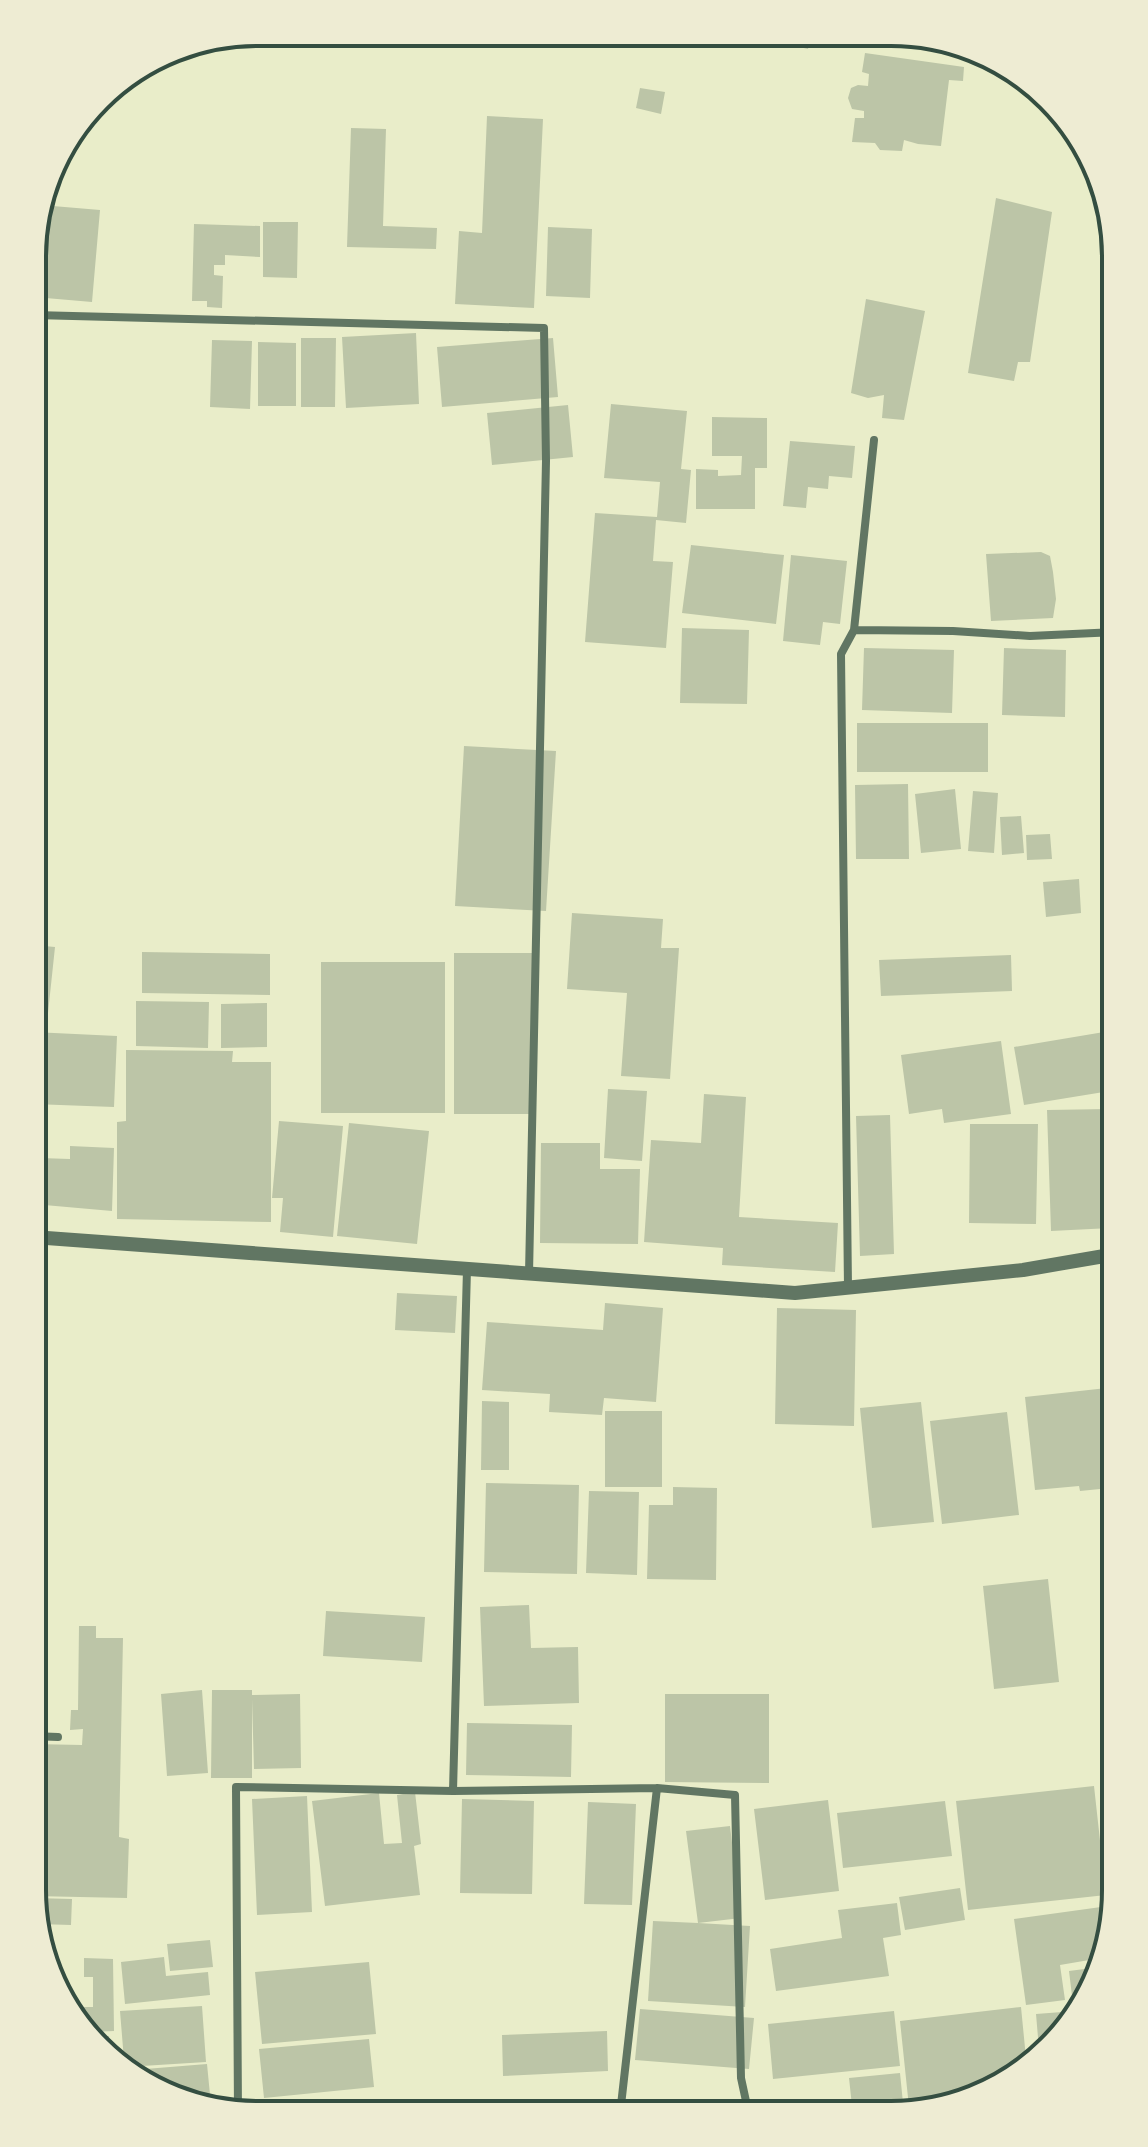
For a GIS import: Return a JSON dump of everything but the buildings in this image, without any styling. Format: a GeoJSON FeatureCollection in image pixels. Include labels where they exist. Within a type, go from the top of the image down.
{"type":"FeatureCollection","features":[{"type":"Feature","properties":{"kind":"street"},"geometry":{"type":"LineString","coordinates":[[46,315],[544,328],[546,461],[529,1274]]}},
{"type":"Feature","properties":{"kind":"street"},"geometry":{"type":"LineString","coordinates":[[848,1288],[841,654],[854,630],[874,440]]}},
{"type":"Feature","properties":{"kind":"street"},"geometry":{"type":"LineString","coordinates":[[854,630],[1030,636],[1102,633]]}},
{"type":"Feature","properties":{"kind":"street"},"geometry":{"type":"LineString","coordinates":[[46,1238],[795,1293],[1023,1270],[1102,1256]]}},
{"type":"Feature","properties":{"kind":"street"},"geometry":{"type":"LineString","coordinates":[[453,1791],[467,1269]]}},
{"type":"Feature","properties":{"kind":"street"},"geometry":{"type":"LineString","coordinates":[[46,1737],[58,1737]]}},
{"type":"Feature","properties":{"kind":"street"},"geometry":{"type":"LineString","coordinates":[[238,2100],[236,1787],[453,1791],[657,1788],[735,1795],[741,2078],[746,2101]]}},
{"type":"Feature","properties":{"kind":"street"},"geometry":{"type":"LineString","coordinates":[[621,2101],[657,1788]]}}]}
